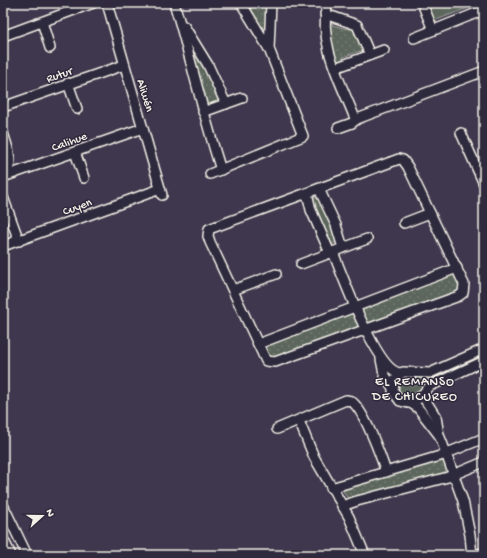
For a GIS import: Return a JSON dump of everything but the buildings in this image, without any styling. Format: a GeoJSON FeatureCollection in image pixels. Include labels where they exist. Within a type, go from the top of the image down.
{"type":"FeatureCollection","features":[{"type":"Feature","properties":{"kind":"street"},"geometry":{"type":"LineString","coordinates":[[3,36],[93,3]]}},
{"type":"Feature","properties":{"kind":"street","name":"Aliwén"},"geometry":{"type":"LineString","coordinates":[[107,3],[161,192]]}},
{"type":"Feature","properties":{"kind":"street"},"geometry":{"type":"LineString","coordinates":[[174,3],[200,92],[203,112],[221,170]]}},
{"type":"Feature","properties":{"kind":"street"},"geometry":{"type":"LineString","coordinates":[[210,174],[303,136],[269,49],[242,3]]}},
{"type":"Feature","properties":{"kind":"street"},"geometry":{"type":"LineString","coordinates":[[269,49],[271,3]]}},
{"type":"Feature","properties":{"kind":"street"},"geometry":{"type":"LineString","coordinates":[[327,3],[325,14],[326,44],[354,116],[357,118]]}},
{"type":"Feature","properties":{"kind":"street"},"geometry":{"type":"LineString","coordinates":[[422,3],[433,30]]}},
{"type":"Feature","properties":{"kind":"street"},"geometry":{"type":"LineString","coordinates":[[480,3],[484,4]]}},
{"type":"Feature","properties":{"kind":"street"},"geometry":{"type":"LineString","coordinates":[[414,38],[484,10]]}},
{"type":"Feature","properties":{"kind":"street"},"geometry":{"type":"LineString","coordinates":[[325,14],[357,25],[370,56]]}},
{"type":"Feature","properties":{"kind":"street"},"geometry":{"type":"LineString","coordinates":[[179,18],[208,65],[226,104]]}},
{"type":"Feature","properties":{"kind":"street"},"geometry":{"type":"LineString","coordinates":[[42,22],[50,48]]}},
{"type":"Feature","properties":{"kind":"street"},"geometry":{"type":"LineString","coordinates":[[335,68],[384,50]]}},
{"type":"Feature","properties":{"kind":"street","name":"Rutur"},"geometry":{"type":"LineString","coordinates":[[3,107],[68,83],[124,65]]}},
{"type":"Feature","properties":{"kind":"street"},"geometry":{"type":"LineString","coordinates":[[338,128],[352,123],[357,118],[484,71]]}},
{"type":"Feature","properties":{"kind":"street"},"geometry":{"type":"LineString","coordinates":[[68,83],[77,109]]}},
{"type":"Feature","properties":{"kind":"street"},"geometry":{"type":"LineString","coordinates":[[203,112],[242,98]]}},
{"type":"Feature","properties":{"kind":"street","name":"Calihue"},"geometry":{"type":"LineString","coordinates":[[3,176],[143,128]]}},
{"type":"Feature","properties":{"kind":"street"},"geometry":{"type":"LineString","coordinates":[[461,132],[484,182]]}},
{"type":"Feature","properties":{"kind":"street"},"geometry":{"type":"LineString","coordinates":[[3,133],[10,164],[8,171],[3,176]]}},
{"type":"Feature","properties":{"kind":"street"},"geometry":{"type":"LineString","coordinates":[[75,152],[84,178]]}},
{"type":"Feature","properties":{"kind":"street"},"geometry":{"type":"LineString","coordinates":[[399,159],[403,160],[408,167],[465,286],[461,295],[271,363],[266,361],[210,242],[208,236],[209,230],[319,189],[399,159]]}},
{"type":"Feature","properties":{"kind":"street"},"geometry":{"type":"LineString","coordinates":[[319,189],[336,225],[343,248]]}},
{"type":"Feature","properties":{"kind":"street","name":"Cuyen"},"geometry":{"type":"LineString","coordinates":[[3,246],[161,192]]}},
{"type":"Feature","properties":{"kind":"street"},"geometry":{"type":"LineString","coordinates":[[308,193],[312,210],[380,358],[384,374],[393,388],[398,400],[411,403],[418,408],[439,435]]}},
{"type":"Feature","properties":{"kind":"street"},"geometry":{"type":"LineString","coordinates":[[3,197],[19,241]]}},
{"type":"Feature","properties":{"kind":"street"},"geometry":{"type":"LineString","coordinates":[[404,223],[430,213]]}},
{"type":"Feature","properties":{"kind":"street"},"geometry":{"type":"LineString","coordinates":[[301,264],[367,239]]}},
{"type":"Feature","properties":{"kind":"street"},"geometry":{"type":"LineString","coordinates":[[258,344],[356,308],[457,268]]}},
{"type":"Feature","properties":{"kind":"street"},"geometry":{"type":"LineString","coordinates":[[233,290],[276,274]]}},
{"type":"Feature","properties":{"kind":"street"},"geometry":{"type":"LineString","coordinates":[[380,358],[392,371],[400,373],[408,371],[422,374],[430,373],[484,349]]}},
{"type":"Feature","properties":{"kind":"street"},"geometry":{"type":"LineString","coordinates":[[411,403],[417,401],[430,386],[484,361]]}},
{"type":"Feature","properties":{"kind":"street"},"geometry":{"type":"LineString","coordinates":[[393,388],[394,380],[400,373]]}},
{"type":"Feature","properties":{"kind":"street"},"geometry":{"type":"LineString","coordinates":[[422,395],[436,417],[439,435],[447,454],[467,518],[473,555],[484,553]]}},
{"type":"Feature","properties":{"kind":"street"},"geometry":{"type":"LineString","coordinates":[[277,429],[346,400],[353,402],[368,427],[386,472]]}},
{"type":"Feature","properties":{"kind":"street"},"geometry":{"type":"LineString","coordinates":[[299,421],[314,458],[356,532],[365,555]]}},
{"type":"Feature","properties":{"kind":"street"},"geometry":{"type":"LineString","coordinates":[[331,488],[447,454],[484,438]]}},
{"type":"Feature","properties":{"kind":"street"},"geometry":{"type":"LineString","coordinates":[[342,506],[362,499],[454,475],[484,462]]}},
{"type":"Feature","properties":{"kind":"street"},"geometry":{"type":"LineString","coordinates":[[3,505],[27,555]]}},
{"type":"Feature","properties":{"kind":"street"},"geometry":{"type":"LineString","coordinates":[[3,539],[11,555]]}},
{"type":"Feature","properties":{"kind":"green space"},"geometry":{"type":"Polygon","coordinates":[[[248,3],[267,3],[267,26],[263,31],[248,3]]]}},
{"type":"Feature","properties":{"kind":"green space"},"geometry":{"type":"Polygon","coordinates":[[[427,3],[464,3],[473,6],[434,21],[427,3]]]}},
{"type":"Feature","properties":{"kind":"green space"},"geometry":{"type":"Polygon","coordinates":[[[333,20],[332,25],[347,29],[348,25],[354,27],[365,53],[362,55],[360,51],[343,57],[344,62],[337,63],[331,50],[328,21],[333,20]]]}},
{"type":"Feature","properties":{"kind":"green space"},"geometry":{"type":"Polygon","coordinates":[[[192,53],[196,54],[203,64],[219,103],[210,106],[207,105],[192,53]]]}},
{"type":"Feature","properties":{"kind":"green space"},"geometry":{"type":"Polygon","coordinates":[[[318,197],[334,226],[336,242],[330,246],[312,199],[318,197]]]}},
{"type":"Feature","properties":{"kind":"green space"},"geometry":{"type":"Polygon","coordinates":[[[457,272],[461,282],[460,293],[271,361],[262,346],[355,313],[457,272]]]}},
{"type":"Feature","properties":{"kind":"green space"},"geometry":{"type":"Polygon","coordinates":[[[484,354],[484,357],[426,384],[414,397],[407,398],[399,392],[399,381],[405,377],[428,379],[484,354]]]}},
{"type":"Feature","properties":{"kind":"green space"},"geometry":{"type":"Polygon","coordinates":[[[444,461],[450,473],[349,501],[341,487],[444,461]]]}},
{"type":"Feature","properties":{"kind":"district","name":"EL REMANSO DE CHICUREO"},"geometry":{"type":"Point","coordinates":[415,388]}}]}
